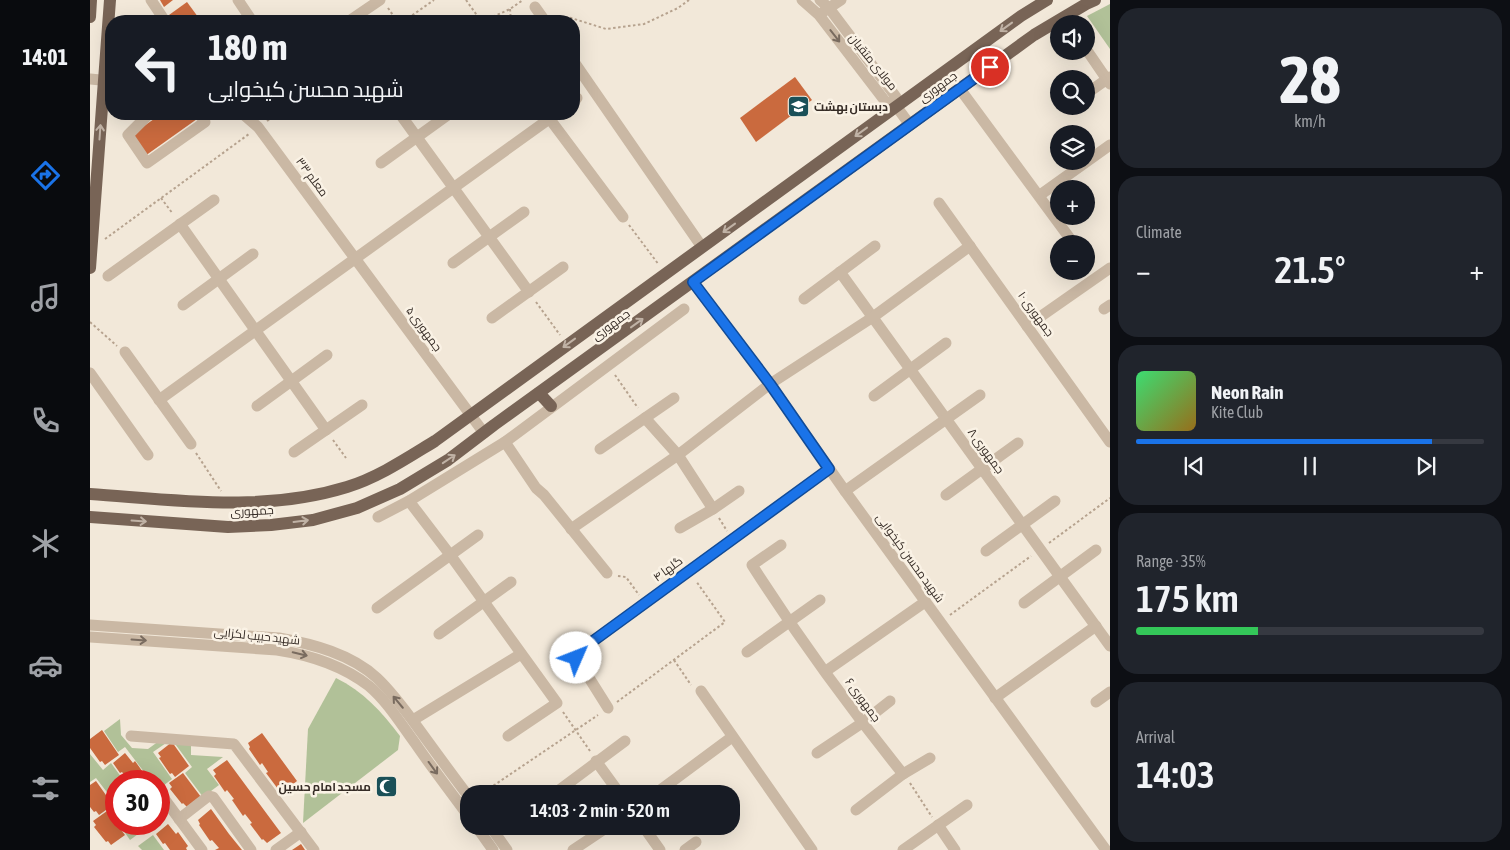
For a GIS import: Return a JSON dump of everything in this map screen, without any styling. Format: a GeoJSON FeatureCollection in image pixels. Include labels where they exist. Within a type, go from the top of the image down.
{"type":"FeatureCollection","features":[{"type":"Feature","properties":{"kind":"main road"},"geometry":{"type":"LineString","coordinates":[[90,17],[91,0]]}},
{"type":"Feature","properties":{"kind":"main road"},"geometry":{"type":"LineString","coordinates":[[109,15],[110,0]]}},
{"type":"Feature","properties":{"kind":"main road","name":"جمهوری"},"geometry":{"type":"LineString","coordinates":[[90,494],[229,504],[269,502],[308,497],[349,486],[386,470],[435,440],[1021,16],[1047,0]]}},
{"type":"Feature","properties":{"kind":"main road","name":"جمهوری"},"geometry":{"type":"LineString","coordinates":[[90,517],[228,527],[271,525],[313,520],[356,508],[400,489],[448,460],[1034,35],[1095,0]]}},
{"type":"Feature","properties":{"kind":"main road"},"geometry":{"type":"LineString","coordinates":[[90,268],[105,102]]}},
{"type":"Feature","properties":{"kind":"main road"},"geometry":{"type":"LineString","coordinates":[[539,393],[551,406]]}},
{"type":"Feature","properties":{"kind":"street"},"geometry":{"type":"LineString","coordinates":[[151,0],[160,15]]}},
{"type":"Feature","properties":{"kind":"street"},"geometry":{"type":"LineString","coordinates":[[238,0],[248,15]]}},
{"type":"Feature","properties":{"kind":"street","name":"مولای متقیان"},"geometry":{"type":"LineString","coordinates":[[802,0],[819,15],[885,101],[896,106],[896,96],[829,8],[820,0]]}},
{"type":"Feature","properties":{"kind":"street"},"geometry":{"type":"LineString","coordinates":[[819,15],[840,0]]}},
{"type":"Feature","properties":{"kind":"street"},"geometry":{"type":"LineString","coordinates":[[361,15],[383,4]]}},
{"type":"Feature","properties":{"kind":"street"},"geometry":{"type":"LineString","coordinates":[[1094,60],[1109,80],[1095,89]]}},
{"type":"Feature","properties":{"kind":"street"},"geometry":{"type":"LineString","coordinates":[[580,71],[702,247]]}},
{"type":"Feature","properties":{"kind":"street"},"geometry":{"type":"LineString","coordinates":[[90,79],[105,81]]}},
{"type":"Feature","properties":{"kind":"street"},"geometry":{"type":"LineString","coordinates":[[960,89],[1068,235]]}},
{"type":"Feature","properties":{"kind":"street"},"geometry":{"type":"LineString","coordinates":[[896,106],[910,125]]}},
{"type":"Feature","properties":{"kind":"street"},"geometry":{"type":"LineString","coordinates":[[143,120],[128,135],[147,163],[205,122],[204,120]]}},
{"type":"Feature","properties":{"kind":"street","name":"معلم ۳۳"},"geometry":{"type":"LineString","coordinates":[[250,120],[258,127],[355,259]]}},
{"type":"Feature","properties":{"kind":"street"},"geometry":{"type":"LineString","coordinates":[[404,120],[529,292]]}},
{"type":"Feature","properties":{"kind":"street"},"geometry":{"type":"LineString","coordinates":[[381,163],[440,120]]}},
{"type":"Feature","properties":{"kind":"street"},"geometry":{"type":"LineString","coordinates":[[159,400],[454,188],[544,120]]}},
{"type":"Feature","properties":{"kind":"street"},"geometry":{"type":"LineString","coordinates":[[555,120],[623,217]]}},
{"type":"Feature","properties":{"kind":"street"},"geometry":{"type":"LineString","coordinates":[[1040,195],[1110,145]]}},
{"type":"Feature","properties":{"kind":"street"},"geometry":{"type":"LineString","coordinates":[[108,276],[214,200]]}},
{"type":"Feature","properties":{"kind":"street","name":"جمهوری ۱۰"},"geometry":{"type":"LineString","coordinates":[[939,203],[1110,442]]}},
{"type":"Feature","properties":{"kind":"street"},"geometry":{"type":"LineString","coordinates":[[453,263],[524,212]]}},
{"type":"Feature","properties":{"kind":"street"},"geometry":{"type":"LineString","coordinates":[[180,224],[326,430]]}},
{"type":"Feature","properties":{"kind":"street"},"geometry":{"type":"LineString","coordinates":[[804,299],[875,246]]}},
{"type":"Feature","properties":{"kind":"street"},"geometry":{"type":"LineString","coordinates":[[571,529],[678,455],[770,384],[873,317],[970,246]]}},
{"type":"Feature","properties":{"kind":"street"},"geometry":{"type":"LineString","coordinates":[[183,306],[253,254]]}},
{"type":"Feature","properties":{"kind":"street","name":"جمهوری ۵"},"geometry":{"type":"LineString","coordinates":[[355,259],[484,433]]}},
{"type":"Feature","properties":{"kind":"street"},"geometry":{"type":"LineString","coordinates":[[492,318],[563,267]]}},
{"type":"Feature","properties":{"kind":"street"},"geometry":{"type":"LineString","coordinates":[[1027,326],[1110,268]]}},
{"type":"Feature","properties":{"kind":"street","name":"جمهوری ۸"},"geometry":{"type":"LineString","coordinates":[[840,272],[1110,646]]}},
{"type":"Feature","properties":{"kind":"street","name":"شهید محسن کیخوایی"},"geometry":{"type":"LineString","coordinates":[[693,282],[770,384],[844,491],[1106,850]]}},
{"type":"Feature","properties":{"kind":"street"},"geometry":{"type":"LineString","coordinates":[[378,517],[409,501],[504,442],[684,308]]}},
{"type":"Feature","properties":{"kind":"street"},"geometry":{"type":"LineString","coordinates":[[874,396],[946,343]]}},
{"type":"Feature","properties":{"kind":"street"},"geometry":{"type":"LineString","coordinates":[[125,352],[191,444]]}},
{"type":"Feature","properties":{"kind":"street"},"geometry":{"type":"LineString","coordinates":[[257,406],[327,355]]}},
{"type":"Feature","properties":{"kind":"street"},"geometry":{"type":"LineString","coordinates":[[90,372],[148,455]]}},
{"type":"Feature","properties":{"kind":"street"},"geometry":{"type":"LineString","coordinates":[[844,491],[980,395]]}},
{"type":"Feature","properties":{"kind":"street"},"geometry":{"type":"LineString","coordinates":[[600,449],[674,398]]}},
{"type":"Feature","properties":{"kind":"street"},"geometry":{"type":"LineString","coordinates":[[294,452],[362,404]]}},
{"type":"Feature","properties":{"kind":"street"},"geometry":{"type":"LineString","coordinates":[[645,418],[678,455],[713,509]]}},
{"type":"Feature","properties":{"kind":"street"},"geometry":{"type":"LineString","coordinates":[[504,442],[536,488],[544,495],[607,573]]}},
{"type":"Feature","properties":{"kind":"street"},"geometry":{"type":"LineString","coordinates":[[946,495],[1018,442]]}},
{"type":"Feature","properties":{"kind":"street","name":"گلها ۴"},"geometry":{"type":"LineString","coordinates":[[608,708],[576,658],[576,654],[829,469]]}},
{"type":"Feature","properties":{"kind":"street"},"geometry":{"type":"LineString","coordinates":[[680,528],[739,491]]}},
{"type":"Feature","properties":{"kind":"street"},"geometry":{"type":"LineString","coordinates":[[409,501],[557,703],[508,736]]}},
{"type":"Feature","properties":{"kind":"street"},"geometry":{"type":"LineString","coordinates":[[986,551],[1055,501]]}},
{"type":"Feature","properties":{"kind":"street"},"geometry":{"type":"LineString","coordinates":[[377,608],[478,535]]}},
{"type":"Feature","properties":{"kind":"street","name":"جمهوری ۶"},"geometry":{"type":"LineString","coordinates":[[781,545],[752,565],[789,623],[826,671],[862,723],[903,774]]}},
{"type":"Feature","properties":{"kind":"street"},"geometry":{"type":"LineString","coordinates":[[1024,603],[1096,550]]}},
{"type":"Feature","properties":{"kind":"street"},"geometry":{"type":"LineString","coordinates":[[439,634],[511,582]]}},
{"type":"Feature","properties":{"kind":"street"},"geometry":{"type":"LineString","coordinates":[[747,652],[820,600]]}},
{"type":"Feature","properties":{"kind":"street"},"geometry":{"type":"LineString","coordinates":[[826,671],[925,602]]}},
{"type":"Feature","properties":{"kind":"street","name":"شهید حبیب لکزایی"},"geometry":{"type":"LineString","coordinates":[[90,625],[279,638],[305,642],[353,662],[377,678],[413,720],[420,740],[460,803]]}},
{"type":"Feature","properties":{"kind":"street"},"geometry":{"type":"LineString","coordinates":[[995,698],[1096,626]]}},
{"type":"Feature","properties":{"kind":"street","name":"شهید حبیب لکزایی"},"geometry":{"type":"LineString","coordinates":[[90,637],[278,650],[302,654],[326,662],[348,672],[370,687],[420,740],[460,787]]}},
{"type":"Feature","properties":{"kind":"street"},"geometry":{"type":"LineString","coordinates":[[413,720],[521,654]]}},
{"type":"Feature","properties":{"kind":"street"},"geometry":{"type":"LineString","coordinates":[[700,691],[812,850]]}},
{"type":"Feature","properties":{"kind":"street"},"geometry":{"type":"LineString","coordinates":[[1096,702],[1110,692]]}},
{"type":"Feature","properties":{"kind":"street"},"geometry":{"type":"LineString","coordinates":[[817,753],[862,723],[890,701]]}},
{"type":"Feature","properties":{"kind":"street"},"geometry":{"type":"LineString","coordinates":[[131,736],[234,744],[314,850]]}},
{"type":"Feature","properties":{"kind":"street"},"geometry":{"type":"LineString","coordinates":[[667,785],[732,737]]}},
{"type":"Feature","properties":{"kind":"street"},"geometry":{"type":"LineString","coordinates":[[566,785],[625,741]]}},
{"type":"Feature","properties":{"kind":"street"},"geometry":{"type":"LineString","coordinates":[[856,810],[903,774],[930,758]]}},
{"type":"Feature","properties":{"kind":"street"},"geometry":{"type":"LineString","coordinates":[[596,762],[613,785]]}},
{"type":"Feature","properties":{"kind":"street"},"geometry":{"type":"LineString","coordinates":[[179,819],[209,796],[213,797],[251,850]]}},
{"type":"Feature","properties":{"kind":"street"},"geometry":{"type":"LineString","coordinates":[[903,850],[967,805]]}},
{"type":"Feature","properties":{"kind":"street"},"geometry":{"type":"LineString","coordinates":[[170,807],[202,850]]}},
{"type":"Feature","properties":{"kind":"street"},"geometry":{"type":"LineString","coordinates":[[938,825],[955,850]]}},
{"type":"Feature","properties":{"kind":"street"},"geometry":{"type":"LineString","coordinates":[[276,850],[301,832]]}},
{"type":"Feature","properties":{"kind":"street"},"geometry":{"type":"LineString","coordinates":[[482,835],[493,850]]}},
{"type":"Feature","properties":{"kind":"street"},"geometry":{"type":"LineString","coordinates":[[496,835],[507,850]]}},
{"type":"Feature","properties":{"kind":"street"},"geometry":{"type":"LineString","coordinates":[[573,850],[596,835]]}},
{"type":"Feature","properties":{"kind":"street"},"geometry":{"type":"LineString","coordinates":[[649,835],[660,850]]}},
{"type":"Feature","properties":{"kind":"street"},"geometry":{"type":"LineString","coordinates":[[684,850],[696,842]]}},
{"type":"Feature","properties":{"kind":"path"},"geometry":{"type":"LineString","coordinates":[[413,15],[434,0]]}},
{"type":"Feature","properties":{"kind":"path"},"geometry":{"type":"LineString","coordinates":[[466,0],[478,15]]}},
{"type":"Feature","properties":{"kind":"path"},"geometry":{"type":"LineString","coordinates":[[496,15],[523,0]]}},
{"type":"Feature","properties":{"kind":"path"},"geometry":{"type":"LineString","coordinates":[[580,21],[606,29],[644,24],[678,8],[689,0]]}},
{"type":"Feature","properties":{"kind":"path"},"geometry":{"type":"LineString","coordinates":[[383,4],[392,15]]}},
{"type":"Feature","properties":{"kind":"path"},"geometry":{"type":"LineString","coordinates":[[510,9],[510,15]]}},
{"type":"Feature","properties":{"kind":"path"},"geometry":{"type":"LineString","coordinates":[[91,249],[268,120]]}},
{"type":"Feature","properties":{"kind":"path"},"geometry":{"type":"LineString","coordinates":[[161,198],[180,224]]}},
{"type":"Feature","properties":{"kind":"path"},"geometry":{"type":"LineString","coordinates":[[623,217],[665,274]]}},
{"type":"Feature","properties":{"kind":"path"},"geometry":{"type":"LineString","coordinates":[[529,292],[567,345]]}},
{"type":"Feature","properties":{"kind":"path"},"geometry":{"type":"LineString","coordinates":[[90,322],[125,352]]}},
{"type":"Feature","properties":{"kind":"path"},"geometry":{"type":"LineString","coordinates":[[607,364],[645,418]]}},
{"type":"Feature","properties":{"kind":"path"},"geometry":{"type":"LineString","coordinates":[[326,430],[346,458]]}},
{"type":"Feature","properties":{"kind":"path"},"geometry":{"type":"LineString","coordinates":[[191,444],[229,504]]}},
{"type":"Feature","properties":{"kind":"path"},"geometry":{"type":"LineString","coordinates":[[940,622],[1110,498]]}},
{"type":"Feature","properties":{"kind":"path"},"geometry":{"type":"LineString","coordinates":[[689,571],[725,622]]}},
{"type":"Feature","properties":{"kind":"path"},"geometry":{"type":"LineString","coordinates":[[607,573],[626,577],[645,603]]}},
{"type":"Feature","properties":{"kind":"path"},"geometry":{"type":"LineString","coordinates":[[674,660],[692,687],[700,691]]}},
{"type":"Feature","properties":{"kind":"path"},"geometry":{"type":"LineString","coordinates":[[557,703],[596,762]]}},
{"type":"Feature","properties":{"kind":"path"},"geometry":{"type":"LineString","coordinates":[[903,774],[938,825]]}},
{"type":"Feature","properties":{"kind":"green space"},"geometry":{"type":"Polygon","coordinates":[[[1110,4],[1110,49],[1095,27],[1095,15],[1089,15],[1110,4]]]}},
{"type":"Feature","properties":{"kind":"green space"},"geometry":{"type":"Polygon","coordinates":[[[336,678],[355,689],[386,719],[400,736],[398,750],[303,823],[308,729],[336,678]]]}},
{"type":"Feature","properties":{"kind":"green space"},"geometry":{"type":"Polygon","coordinates":[[[120,719],[121,735],[132,748],[148,749],[159,741],[169,741],[153,752],[166,770],[143,770],[125,747],[118,752],[104,731],[120,719]]]}},
{"type":"Feature","properties":{"kind":"green space"},"geometry":{"type":"Polygon","coordinates":[[[173,741],[191,743],[191,755],[223,757],[207,769],[219,785],[203,797],[185,773],[192,767],[173,741]]]}},
{"type":"Feature","properties":{"kind":"green space"},"geometry":{"type":"Polygon","coordinates":[[[90,754],[103,770],[111,763],[116,770],[105,770],[105,790],[96,778],[90,782],[90,754]]]}},
{"type":"Feature","properties":{"kind":"green space"},"geometry":{"type":"Polygon","coordinates":[[[127,835],[137,835],[130,840],[127,835]]]}},
{"type":"Feature","properties":{"kind":"green space"},"geometry":{"type":"Polygon","coordinates":[[[153,835],[164,850],[142,850],[138,846],[153,835]]]}},
{"type":"Feature","properties":{"kind":"building"},"geometry":{"type":"Polygon","coordinates":[[[160,0],[173,0],[164,7],[160,0]]]}},
{"type":"Feature","properties":{"kind":"building"},"geometry":{"type":"Polygon","coordinates":[[[187,2],[197,15],[169,15],[187,2]]]}},
{"type":"Feature","properties":{"kind":"building"},"geometry":{"type":"Polygon","coordinates":[[[795,77],[812,100],[756,142],[740,118],[795,77]]]}},
{"type":"Feature","properties":{"kind":"building"},"geometry":{"type":"Polygon","coordinates":[[[153,120],[196,120],[145,156],[130,136],[153,120]]]}},
{"type":"Feature","properties":{"kind":"building"},"geometry":{"type":"Polygon","coordinates":[[[102,730],[119,755],[105,765],[102,761],[100,762],[90,748],[90,739],[102,730]]]}},
{"type":"Feature","properties":{"kind":"building"},"geometry":{"type":"Polygon","coordinates":[[[262,733],[297,781],[283,792],[280,788],[278,789],[266,773],[268,772],[262,763],[260,765],[249,749],[248,743],[262,733]]]}},
{"type":"Feature","properties":{"kind":"building"},"geometry":{"type":"Polygon","coordinates":[[[172,742],[189,766],[175,777],[172,773],[170,774],[170,770],[167,770],[159,758],[161,757],[158,753],[172,742]]]}},
{"type":"Feature","properties":{"kind":"building"},"geometry":{"type":"Polygon","coordinates":[[[125,753],[133,763],[135,761],[141,770],[118,770],[113,763],[125,753]]]}},
{"type":"Feature","properties":{"kind":"building"},"geometry":{"type":"Polygon","coordinates":[[[227,760],[281,833],[267,843],[262,840],[245,814],[243,816],[232,800],[234,799],[227,790],[225,792],[214,776],[216,774],[213,770],[227,760]]]}},
{"type":"Feature","properties":{"kind":"building"},"geometry":{"type":"Polygon","coordinates":[[[183,773],[201,797],[187,807],[182,804],[170,789],[172,787],[170,782],[183,773]]]}},
{"type":"Feature","properties":{"kind":"building"},"geometry":{"type":"Polygon","coordinates":[[[96,781],[105,794],[105,811],[99,815],[90,807],[90,785],[96,781]]]}},
{"type":"Feature","properties":{"kind":"building"},"geometry":{"type":"Polygon","coordinates":[[[211,809],[242,850],[215,850],[219,848],[212,840],[210,841],[199,825],[198,820],[211,809]]]}},
{"type":"Feature","properties":{"kind":"building"},"geometry":{"type":"Polygon","coordinates":[[[105,812],[105,835],[125,835],[111,845],[108,841],[106,842],[94,827],[96,825],[93,821],[105,812]]]}},
{"type":"Feature","properties":{"kind":"building"},"geometry":{"type":"Polygon","coordinates":[[[170,826],[176,834],[178,832],[188,846],[187,850],[170,850],[165,843],[163,844],[157,835],[170,835],[170,826]]]}},
{"type":"Feature","properties":{"kind":"building"},"geometry":{"type":"Polygon","coordinates":[[[301,844],[305,850],[292,850],[301,844]]]}},
{"type":"Feature","properties":{"kind":"place","name":"دبستان بهشت"},"geometry":{"type":"Point","coordinates":[798,107]}},
{"type":"Feature","properties":{"kind":"place","name":"مسجد امام حسین"},"geometry":{"type":"Point","coordinates":[387,787]}},
{"type":"Feature","properties":{"kind":"route"},"geometry":{"type":"LineString","coordinates":[[576,658],[578,652],[829,469],[770,384],[693,282],[990,67]]}}]}
